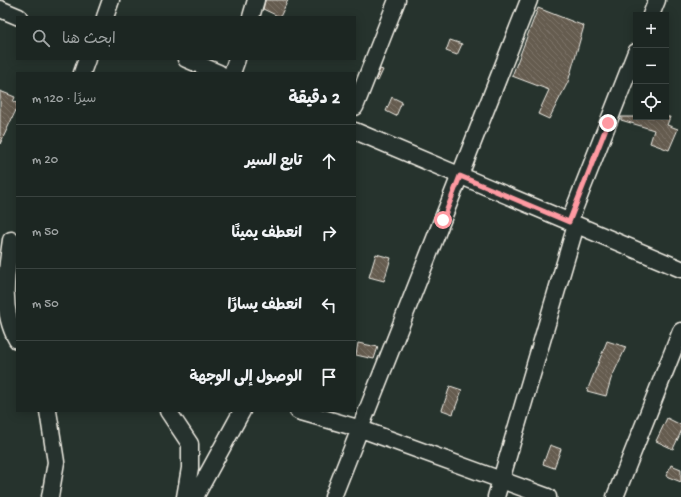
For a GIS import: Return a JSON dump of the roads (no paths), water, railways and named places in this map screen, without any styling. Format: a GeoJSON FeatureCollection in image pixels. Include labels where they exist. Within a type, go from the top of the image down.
{"type":"FeatureCollection","features":[{"type":"Feature","properties":{"kind":"street"},"geometry":{"type":"LineString","coordinates":[[105,16],[111,0]]}},
{"type":"Feature","properties":{"kind":"street"},"geometry":{"type":"LineString","coordinates":[[251,16],[256,0]]}},
{"type":"Feature","properties":{"kind":"street"},"geometry":{"type":"LineString","coordinates":[[356,104],[397,0]]}},
{"type":"Feature","properties":{"kind":"street"},"geometry":{"type":"LineString","coordinates":[[333,497],[529,0]]}},
{"type":"Feature","properties":{"kind":"street"},"geometry":{"type":"LineString","coordinates":[[652,12],[656,0]]}},
{"type":"Feature","properties":{"kind":"street"},"geometry":{"type":"LineString","coordinates":[[0,10],[16,16]]}},
{"type":"Feature","properties":{"kind":"street"},"geometry":{"type":"LineString","coordinates":[[82,72],[88,60]]}},
{"type":"Feature","properties":{"kind":"street"},"geometry":{"type":"LineString","coordinates":[[188,60],[217,72]]}},
{"type":"Feature","properties":{"kind":"street"},"geometry":{"type":"LineString","coordinates":[[232,72],[237,60]]}},
{"type":"Feature","properties":{"kind":"street"},"geometry":{"type":"LineString","coordinates":[[496,497],[573,223],[633,60]]}},
{"type":"Feature","properties":{"kind":"street"},"geometry":{"type":"LineString","coordinates":[[356,131],[681,269]]}},
{"type":"Feature","properties":{"kind":"street"},"geometry":{"type":"LineString","coordinates":[[0,260],[14,235]]}},
{"type":"Feature","properties":{"kind":"street"},"geometry":{"type":"LineString","coordinates":[[14,235],[5,288],[11,314],[10,328],[16,338]]}},
{"type":"Feature","properties":{"kind":"street"},"geometry":{"type":"LineString","coordinates":[[616,497],[681,331]]}},
{"type":"Feature","properties":{"kind":"street"},"geometry":{"type":"LineString","coordinates":[[48,412],[56,462],[50,497]]}},
{"type":"Feature","properties":{"kind":"street"},"geometry":{"type":"LineString","coordinates":[[169,412],[190,444],[190,468],[185,497]]}},
{"type":"Feature","properties":{"kind":"street"},"geometry":{"type":"LineString","coordinates":[[196,497],[241,412]]}},
{"type":"Feature","properties":{"kind":"street"},"geometry":{"type":"LineString","coordinates":[[302,412],[361,429],[548,497]]}}]}
